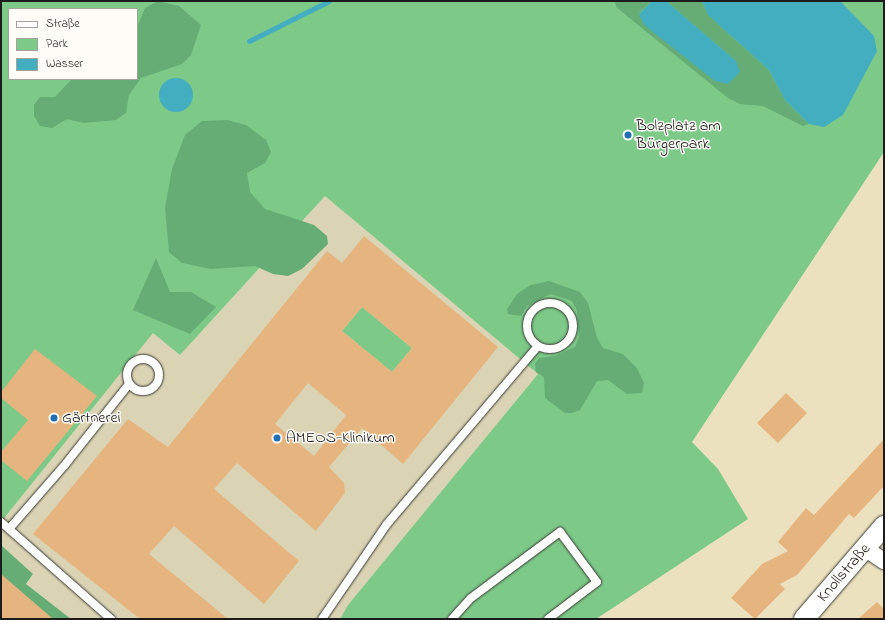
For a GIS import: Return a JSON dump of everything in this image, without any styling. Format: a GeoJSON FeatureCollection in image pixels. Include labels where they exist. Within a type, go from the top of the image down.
{"type":"FeatureCollection","features":[{"type":"Feature","properties":{"kind":"street","name":"Knollstraße"},"geometry":{"type":"LineString","coordinates":[[804,619],[884,526]]}},
{"type":"Feature","properties":{"kind":"street"},"geometry":{"type":"LineString","coordinates":[[866,548],[884,561]]}},
{"type":"Feature","properties":{"kind":"lane"},"geometry":{"type":"LineString","coordinates":[[540,305],[561,306],[573,323],[570,338],[552,349],[538,346],[527,330],[529,315],[540,305]]}},
{"type":"Feature","properties":{"kind":"lane"},"geometry":{"type":"LineString","coordinates":[[322,619],[387,524],[538,346]]}},
{"type":"Feature","properties":{"kind":"lane"},"geometry":{"type":"LineString","coordinates":[[9,528],[64,466],[129,384],[127,371],[132,362],[148,360],[156,366],[159,377],[153,387],[143,391],[129,384]]}},
{"type":"Feature","properties":{"kind":"lane"},"geometry":{"type":"LineString","coordinates":[[1,522],[111,619]]}},
{"type":"Feature","properties":{"kind":"lane"},"geometry":{"type":"LineString","coordinates":[[452,619],[471,598],[560,532],[597,582],[548,619]]}},
{"type":"Feature","properties":{"kind":"shaded area","name":"AMEOS-Klinikum"},"geometry":{"type":"Polygon","coordinates":[[[325,196],[538,374],[348,605],[340,619],[71,619],[26,584],[33,574],[1,545],[1,522],[153,332],[180,355],[325,196]]]}},
{"type":"Feature","properties":{"kind":"green space"},"geometry":{"type":"Polygon","coordinates":[[[1,1],[884,1],[884,152],[692,442],[718,469],[748,519],[596,619],[340,619],[348,605],[538,374],[325,196],[180,355],[153,333],[1,522],[1,1]]]}},
{"type":"Feature","properties":{"kind":"green space"},"geometry":{"type":"Polygon","coordinates":[[[158,1],[179,6],[201,25],[191,55],[182,64],[141,78],[129,95],[126,113],[116,120],[84,123],[67,119],[52,128],[40,126],[34,116],[34,105],[40,97],[55,97],[71,80],[138,80],[138,25],[145,8],[158,1]]]}},
{"type":"Feature","properties":{"kind":"green space"},"geometry":{"type":"Polygon","coordinates":[[[615,1],[652,1],[639,13],[736,61],[666,1],[702,1],[708,15],[769,70],[785,100],[809,124],[803,126],[763,106],[740,104],[728,98],[616,7],[615,1]]]}},
{"type":"Feature","properties":{"kind":"green space"},"geometry":{"type":"Polygon","coordinates":[[[227,120],[246,125],[266,140],[271,152],[265,163],[247,173],[250,192],[265,209],[314,225],[327,236],[328,244],[302,269],[288,276],[273,274],[255,266],[211,269],[182,263],[169,252],[165,208],[172,169],[185,135],[202,121],[227,120]]]}},
{"type":"Feature","properties":{"kind":"green space"},"geometry":{"type":"Polygon","coordinates":[[[156,258],[170,292],[191,292],[216,307],[190,334],[133,310],[156,258]]]}},
{"type":"Feature","properties":{"kind":"green space"},"geometry":{"type":"Polygon","coordinates":[[[549,281],[580,292],[588,303],[597,338],[603,348],[623,354],[637,368],[644,383],[642,393],[627,394],[608,380],[597,381],[580,410],[572,413],[565,413],[545,398],[544,377],[536,372],[535,364],[539,358],[555,356],[575,347],[579,337],[577,311],[572,301],[551,294],[527,306],[521,316],[508,314],[507,309],[517,294],[531,285],[549,281]]]}},
{"type":"Feature","properties":{"kind":"green space"},"geometry":{"type":"Polygon","coordinates":[[[362,307],[412,348],[392,372],[342,331],[362,307]]]}},
{"type":"Feature","properties":{"kind":"green space"},"geometry":{"type":"Polygon","coordinates":[[[1,545],[33,574],[26,584],[71,619],[1,619],[1,545]]]}},
{"type":"Feature","properties":{"kind":"water"},"geometry":{"type":"Polygon","coordinates":[[[652,1],[666,1],[736,61],[740,72],[728,84],[715,81],[644,25],[639,14],[652,1]]]}},
{"type":"Feature","properties":{"kind":"water"},"geometry":{"type":"Polygon","coordinates":[[[702,1],[840,1],[874,36],[877,51],[843,115],[824,127],[809,124],[785,100],[769,70],[708,15],[702,1]]]}},
{"type":"Feature","properties":{"kind":"water"},"geometry":{"type":"Polygon","coordinates":[[[176,78],[188,83],[193,95],[188,107],[176,112],[164,107],[159,95],[164,83],[176,78]]]}},
{"type":"Feature","properties":{"kind":"building"},"geometry":{"type":"Polygon","coordinates":[[[364,236],[498,347],[403,464],[362,428],[329,467],[344,483],[345,493],[316,531],[237,463],[214,489],[299,561],[264,604],[174,526],[149,554],[228,619],[140,619],[33,534],[128,419],[168,447],[327,251],[342,263],[364,236]],[[362,307],[342,331],[392,372],[412,348],[362,307]],[[308,383],[275,424],[314,456],[346,415],[308,383]]]}},
{"type":"Feature","properties":{"kind":"building","name":"Gärtnerei"},"geometry":{"type":"Polygon","coordinates":[[[35,349],[97,396],[27,481],[1,460],[1,452],[28,420],[1,398],[1,392],[35,349]]]}},
{"type":"Feature","properties":{"kind":"building"},"geometry":{"type":"Polygon","coordinates":[[[786,393],[807,413],[778,443],[757,423],[786,393]]]}},
{"type":"Feature","properties":{"kind":"building"},"geometry":{"type":"Polygon","coordinates":[[[884,439],[884,486],[854,518],[849,514],[797,575],[780,584],[785,589],[755,619],[731,598],[762,564],[788,551],[778,542],[806,508],[814,515],[884,439]]]}},
{"type":"Feature","properties":{"kind":"building"},"geometry":{"type":"Polygon","coordinates":[[[1,574],[53,619],[1,619],[1,574]]]}},
{"type":"Feature","properties":{"kind":"building"},"geometry":{"type":"Polygon","coordinates":[[[877,602],[884,609],[884,619],[858,619],[877,602]]]}},
{"type":"Feature","properties":{"kind":"waterway"},"geometry":{"type":"LineString","coordinates":[[249,41],[329,1]]}},
{"type":"Feature","properties":{"kind":"place","name":"Bolzplatz am Bürgerpark"},"geometry":{"type":"Point","coordinates":[628,135]}},
{"type":"Feature","properties":{"kind":"place","name":"Gärtnerei"},"geometry":{"type":"Point","coordinates":[54,418]}},
{"type":"Feature","properties":{"kind":"place","name":"AMEOS-Klinikum"},"geometry":{"type":"Point","coordinates":[277,438]}}]}
